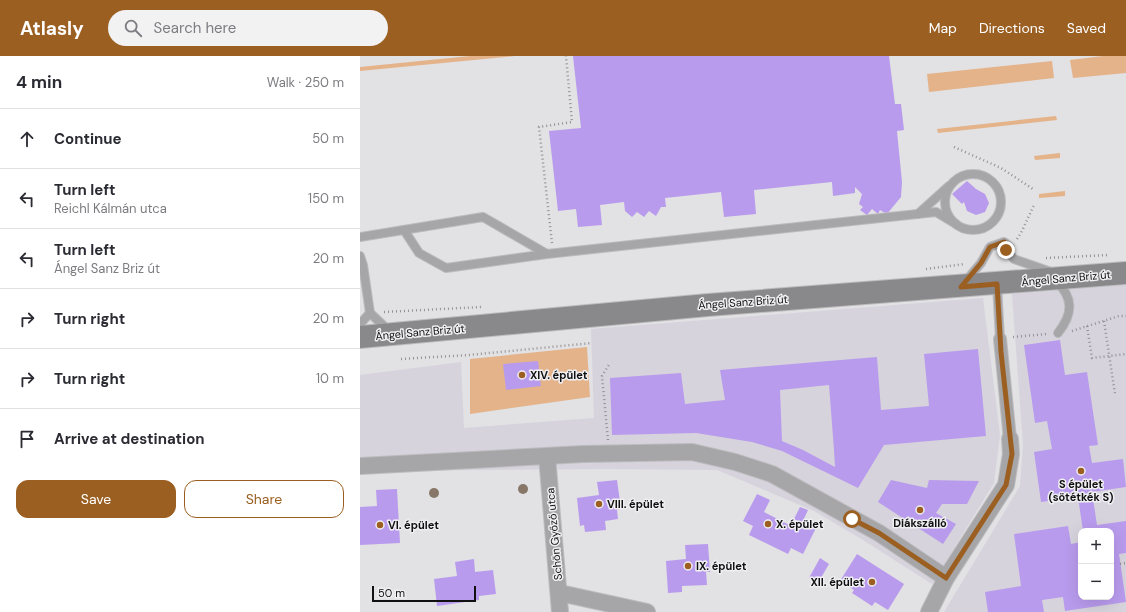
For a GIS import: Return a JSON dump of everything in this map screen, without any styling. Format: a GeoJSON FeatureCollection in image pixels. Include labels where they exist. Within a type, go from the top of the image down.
{"type":"FeatureCollection","features":[{"type":"Feature","properties":{"kind":"main road","name":"Ángel Sanz Briz út"},"geometry":{"type":"LineString","coordinates":[[360,337],[708,305],[961,287],[1126,273]]}},
{"type":"Feature","properties":{"kind":"street"},"geometry":{"type":"LineString","coordinates":[[929,612],[946,578],[1006,485],[1012,454],[1000,339]]}},
{"type":"Feature","properties":{"kind":"street"},"geometry":{"type":"LineString","coordinates":[[360,466],[547,456],[692,452],[735,462],[772,474],[879,533],[946,578]]}},
{"type":"Feature","properties":{"kind":"street","name":"Schön Győző utca"},"geometry":{"type":"LineString","coordinates":[[547,456],[560,592],[560,612]]}},
{"type":"Feature","properties":{"kind":"street"},"geometry":{"type":"LineString","coordinates":[[560,592],[647,612]]}},
{"type":"Feature","properties":{"kind":"lane"},"geometry":{"type":"LineString","coordinates":[[404,230],[419,253],[446,268],[550,254],[918,214],[936,212],[964,228],[974,230],[983,228],[991,223],[999,212],[1000,198],[998,189],[992,181],[984,176],[966,174],[958,178],[918,214]]}},
{"type":"Feature","properties":{"kind":"lane"},"geometry":{"type":"LineString","coordinates":[[951,185],[945,201],[946,210],[956,224]]}},
{"type":"Feature","properties":{"kind":"lane"},"geometry":{"type":"LineString","coordinates":[[360,237],[483,217],[550,254]]}},
{"type":"Feature","properties":{"kind":"lane"},"geometry":{"type":"LineString","coordinates":[[961,287],[981,263],[990,247],[1004,242],[1010,247],[1010,254],[1014,259],[1045,268],[1060,279],[1069,302],[1070,314],[1058,333]]}},
{"type":"Feature","properties":{"kind":"lane"},"geometry":{"type":"LineString","coordinates":[[360,256],[363,265],[370,313],[392,334]]}},
{"type":"Feature","properties":{"kind":"lane"},"geometry":{"type":"LineString","coordinates":[[997,284],[1000,339]]}},
{"type":"Feature","properties":{"kind":"lane"},"geometry":{"type":"LineString","coordinates":[[360,324],[370,313]]}},
{"type":"Feature","properties":{"kind":"path"},"geometry":{"type":"LineString","coordinates":[[550,254],[539,127],[572,122],[566,56]]}},
{"type":"Feature","properties":{"kind":"path"},"geometry":{"type":"LineString","coordinates":[[954,147],[1001,168],[1032,189]]}},
{"type":"Feature","properties":{"kind":"path"},"geometry":{"type":"LineString","coordinates":[[1010,247],[1021,233],[1034,206]]}},
{"type":"Feature","properties":{"kind":"path"},"geometry":{"type":"LineString","coordinates":[[1104,321],[1115,394]]}},
{"type":"Feature","properties":{"kind":"path"},"geometry":{"type":"LineString","coordinates":[[1087,326],[1092,358],[1126,354]]}},
{"type":"Feature","properties":{"kind":"path"},"geometry":{"type":"LineString","coordinates":[[401,359],[469,355],[592,343]]}},
{"type":"Feature","properties":{"kind":"path"},"geometry":{"type":"LineString","coordinates":[[609,454],[602,376],[610,364]]}},
{"type":"Feature","properties":{"kind":"path"},"geometry":{"type":"LineString","coordinates":[[1120,564],[1126,563]]}},
{"type":"Feature","properties":{"kind":"shaded area"},"geometry":{"type":"Polygon","coordinates":[[[470,56],[515,56],[360,71],[360,67],[470,56]]]}},
{"type":"Feature","properties":{"kind":"shaded area"},"geometry":{"type":"Polygon","coordinates":[[[1103,56],[1126,56],[1126,73],[1073,78],[1070,60],[1103,56]]]}},
{"type":"Feature","properties":{"kind":"shaded area"},"geometry":{"type":"Polygon","coordinates":[[[1052,61],[1054,78],[929,92],[927,74],[1052,61]]]}},
{"type":"Feature","properties":{"kind":"shaded area"},"geometry":{"type":"Polygon","coordinates":[[[1056,116],[1057,120],[938,133],[937,129],[1056,116]]]}},
{"type":"Feature","properties":{"kind":"shaded area"},"geometry":{"type":"Polygon","coordinates":[[[1060,153],[1060,158],[1035,160],[1034,156],[1060,153]]]}},
{"type":"Feature","properties":{"kind":"shaded area"},"geometry":{"type":"Polygon","coordinates":[[[1065,191],[1065,196],[1039,198],[1039,194],[1065,191]]]}},
{"type":"Feature","properties":{"kind":"shaded area"},"geometry":{"type":"Polygon","coordinates":[[[1126,284],[1126,612],[944,612],[1020,486],[1023,445],[1012,294],[1126,284]]]}},
{"type":"Feature","properties":{"kind":"shaded area"},"geometry":{"type":"Polygon","coordinates":[[[983,298],[1000,435],[994,483],[932,584],[814,511],[717,470],[608,469],[360,471],[360,375],[461,362],[464,428],[594,418],[591,329],[983,298]]]}},
{"type":"Feature","properties":{"kind":"shaded area"},"geometry":{"type":"Polygon","coordinates":[[[587,347],[590,397],[470,414],[470,359],[587,347]]]}},
{"type":"Feature","properties":{"kind":"building"},"geometry":{"type":"Polygon","coordinates":[[[573,56],[889,56],[895,104],[901,104],[904,130],[897,131],[902,182],[901,197],[887,214],[880,210],[878,214],[872,209],[867,215],[860,210],[863,207],[859,204],[862,194],[855,187],[855,193],[833,196],[832,182],[754,190],[756,214],[724,217],[721,192],[665,198],[666,207],[661,207],[656,216],[649,211],[644,217],[637,212],[632,217],[625,211],[624,202],[600,205],[602,225],[578,227],[576,209],[558,211],[549,131],[581,128],[573,56]]]}},
{"type":"Feature","properties":{"kind":"building"},"geometry":{"type":"Polygon","coordinates":[[[967,181],[976,189],[985,194],[989,203],[985,212],[976,215],[967,211],[964,202],[962,204],[952,194],[967,181]]]}},
{"type":"Feature","properties":{"kind":"building","name":"S épület (sötétkék S)"},"geometry":{"type":"Polygon","coordinates":[[[1060,340],[1065,375],[1087,372],[1098,445],[1089,446],[1092,463],[1123,459],[1126,487],[1092,492],[1097,525],[1126,521],[1126,553],[1119,554],[1126,602],[1065,611],[1063,597],[1042,600],[1044,612],[988,612],[985,592],[1021,586],[1014,534],[1068,526],[1071,544],[1078,543],[1078,600],[1114,600],[1114,528],[1083,528],[1078,497],[1041,502],[1034,452],[1052,449],[1047,421],[1035,423],[1024,345],[1060,340]]]}},
{"type":"Feature","properties":{"kind":"building"},"geometry":{"type":"Polygon","coordinates":[[[978,349],[986,436],[884,445],[858,488],[782,451],[752,442],[696,433],[612,435],[610,378],[681,373],[685,404],[725,400],[720,370],[877,357],[881,410],[929,406],[924,354],[978,349]],[[829,385],[780,390],[782,441],[835,467],[829,385]]]}},
{"type":"Feature","properties":{"kind":"building","name":"XIV. épület"},"geometry":{"type":"Polygon","coordinates":[[[538,361],[541,386],[506,390],[503,364],[538,361]]]}},
{"type":"Feature","properties":{"kind":"building","name":"VIII. épület"},"geometry":{"type":"Polygon","coordinates":[[[617,480],[621,509],[617,510],[618,519],[605,521],[606,530],[585,532],[584,525],[580,526],[577,498],[599,495],[597,482],[617,480]]]}},
{"type":"Feature","properties":{"kind":"building"},"geometry":{"type":"Polygon","coordinates":[[[891,480],[927,488],[929,480],[979,481],[967,504],[942,504],[936,513],[956,524],[943,544],[878,502],[891,480]]]}},
{"type":"Feature","properties":{"kind":"building","name":"VI. épület"},"geometry":{"type":"Polygon","coordinates":[[[397,489],[400,543],[360,545],[360,507],[377,506],[376,490],[397,489]]]}},
{"type":"Feature","properties":{"kind":"building","name":"X. épület"},"geometry":{"type":"Polygon","coordinates":[[[757,494],[770,500],[764,512],[799,530],[803,522],[816,528],[803,554],[791,548],[788,554],[749,535],[753,526],[743,521],[757,494]]]}},
{"type":"Feature","properties":{"kind":"building"},"geometry":{"type":"Polygon","coordinates":[[[800,507],[808,510],[802,523],[794,519],[800,507]]]}},
{"type":"Feature","properties":{"kind":"building","name":"IX. épület"},"geometry":{"type":"Polygon","coordinates":[[[708,544],[710,572],[706,572],[707,585],[682,586],[682,592],[668,593],[666,561],[686,559],[685,545],[708,544]]]}},
{"type":"Feature","properties":{"kind":"building","name":"XII. épület"},"geometry":{"type":"Polygon","coordinates":[[[857,554],[904,584],[888,610],[875,602],[872,606],[852,593],[854,590],[840,581],[857,554]]]}},
{"type":"Feature","properties":{"kind":"building"},"geometry":{"type":"Polygon","coordinates":[[[820,558],[829,564],[818,583],[809,578],[820,558]]]}},
{"type":"Feature","properties":{"kind":"building"},"geometry":{"type":"Polygon","coordinates":[[[474,559],[475,572],[493,570],[496,594],[479,596],[479,600],[437,606],[434,579],[457,576],[455,562],[474,559]]]}},
{"type":"Feature","properties":{"kind":"place","name":"XIV. épület"},"geometry":{"type":"Point","coordinates":[522,375]}},
{"type":"Feature","properties":{"kind":"place","name":"S épület (sötétkék S)"},"geometry":{"type":"Point","coordinates":[1081,471]}},
{"type":"Feature","properties":{"kind":"place","name":"VIII. épület"},"geometry":{"type":"Point","coordinates":[599,504]}},
{"type":"Feature","properties":{"kind":"place","name":"Diákszálló"},"geometry":{"type":"Point","coordinates":[920,510]}},
{"type":"Feature","properties":{"kind":"place","name":"X. épület"},"geometry":{"type":"Point","coordinates":[768,524]}},
{"type":"Feature","properties":{"kind":"place","name":"VI. épület"},"geometry":{"type":"Point","coordinates":[380,525]}},
{"type":"Feature","properties":{"kind":"place","name":"IX. épület"},"geometry":{"type":"Point","coordinates":[688,566]}},
{"type":"Feature","properties":{"kind":"place","name":"XII. épület"},"geometry":{"type":"Point","coordinates":[872,582]}},
{"type":"Feature","properties":{"kind":"route"},"geometry":{"type":"LineString","coordinates":[[852,519],[879,533],[946,578],[1006,485],[1012,454],[1001,352],[997,284],[961,287],[981,263],[990,247],[1004,242],[1010,247],[1006,250]]}}]}
